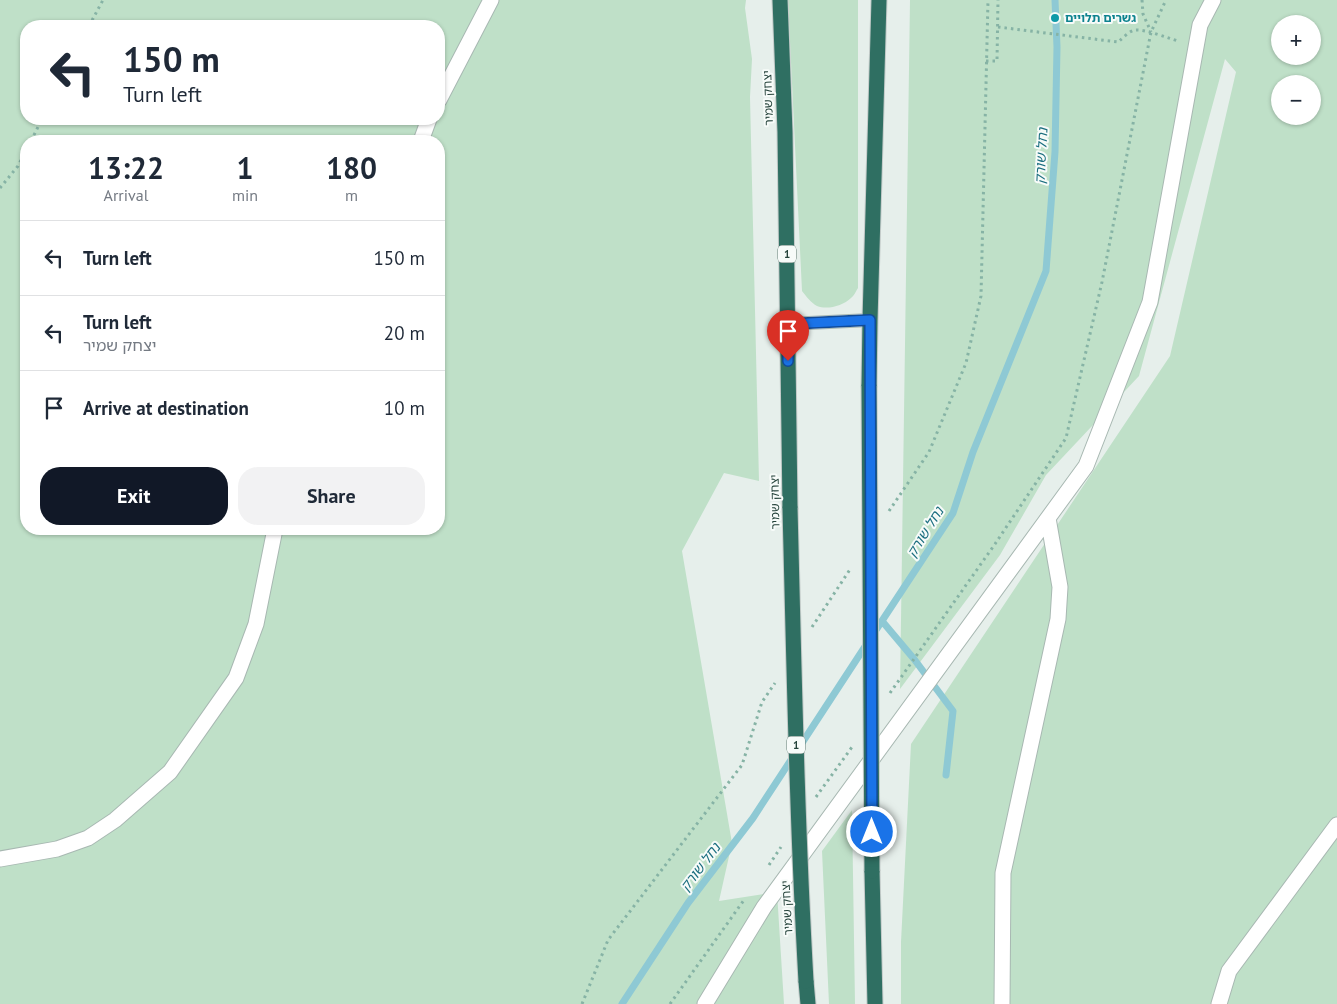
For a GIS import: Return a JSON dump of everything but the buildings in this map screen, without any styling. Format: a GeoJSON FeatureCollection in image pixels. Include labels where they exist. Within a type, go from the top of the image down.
{"type":"FeatureCollection","features":[{"type":"Feature","properties":{"kind":"highway","name":"יצחק שמיר"},"geometry":{"type":"LineString","coordinates":[[780,0],[785,132],[793,637],[800,867],[808,1004]]}},
{"type":"Feature","properties":{"kind":"highway"},"geometry":{"type":"LineString","coordinates":[[876,1004],[872,871],[869,386],[879,0]]}},
{"type":"Feature","properties":{"kind":"street"},"geometry":{"type":"LineString","coordinates":[[445,88],[491,0]]}},
{"type":"Feature","properties":{"kind":"street"},"geometry":{"type":"LineString","coordinates":[[705,1004],[764,907],[1086,466],[1150,302],[1200,25],[1213,0]]}},
{"type":"Feature","properties":{"kind":"street"},"geometry":{"type":"LineString","coordinates":[[1002,1004],[1004,873],[1058,619],[1060,587],[1048,518]]}},
{"type":"Feature","properties":{"kind":"street"},"geometry":{"type":"LineString","coordinates":[[0,859],[57,849],[88,838],[116,820],[170,772],[236,678],[256,624],[274,535]]}},
{"type":"Feature","properties":{"kind":"street"},"geometry":{"type":"LineString","coordinates":[[1219,1004],[1229,971],[1337,825]]}},
{"type":"Feature","properties":{"kind":"lane"},"geometry":{"type":"LineString","coordinates":[[788,324],[870,320]]}},
{"type":"Feature","properties":{"kind":"path"},"geometry":{"type":"LineString","coordinates":[[92,20],[103,0]]}},
{"type":"Feature","properties":{"kind":"path"},"geometry":{"type":"LineString","coordinates":[[886,516],[929,452],[966,363],[981,296],[988,0]]}},
{"type":"Feature","properties":{"kind":"path"},"geometry":{"type":"LineString","coordinates":[[986,61],[997,61],[998,0]]}},
{"type":"Feature","properties":{"kind":"path"},"geometry":{"type":"LineString","coordinates":[[1142,0],[1143,14],[1151,32]]}},
{"type":"Feature","properties":{"kind":"path"},"geometry":{"type":"LineString","coordinates":[[886,699],[995,544],[1066,438],[1102,282],[1151,32],[1166,0]]}},
{"type":"Feature","properties":{"kind":"path"},"geometry":{"type":"LineString","coordinates":[[998,27],[1118,42],[1134,30],[1151,32],[1196,47]]}},
{"type":"Feature","properties":{"kind":"path"},"geometry":{"type":"LineString","coordinates":[[0,188],[20,162]]}},
{"type":"Feature","properties":{"kind":"path"},"geometry":{"type":"LineString","coordinates":[[810,630],[854,565]]}},
{"type":"Feature","properties":{"kind":"path"},"geometry":{"type":"LineString","coordinates":[[582,1004],[608,940],[742,764],[762,702],[778,678]]}},
{"type":"Feature","properties":{"kind":"path"},"geometry":{"type":"LineString","coordinates":[[812,803],[857,739]]}},
{"type":"Feature","properties":{"kind":"path"},"geometry":{"type":"LineString","coordinates":[[767,868],[784,844]]}},
{"type":"Feature","properties":{"kind":"path"},"geometry":{"type":"LineString","coordinates":[[670,1004],[744,900]]}},
{"type":"Feature","properties":{"kind":"green space"},"geometry":{"type":"Polygon","coordinates":[[[0,0],[746,0],[745,8],[752,59],[750,97],[759,481],[724,473],[682,551],[732,843],[719,901],[777,892],[784,1004],[0,1004],[0,0]]]}},
{"type":"Feature","properties":{"kind":"green space"},"geometry":{"type":"Polygon","coordinates":[[[788,0],[858,0],[858,288],[848,301],[830,307],[817,306],[802,291],[788,0]]]}},
{"type":"Feature","properties":{"kind":"green space"},"geometry":{"type":"Polygon","coordinates":[[[910,0],[1337,0],[1337,1004],[901,1004],[901,942],[911,744],[1170,356],[1236,72],[1225,59],[1139,376],[1046,475],[1000,555],[900,689],[910,0]]]}},
{"type":"Feature","properties":{"kind":"green space"},"geometry":{"type":"Polygon","coordinates":[[[852,810],[855,1004],[829,1004],[822,851],[852,810]]]}},
{"type":"Feature","properties":{"kind":"waterway","name":"נחל שורק"},"geometry":{"type":"LineString","coordinates":[[874,633],[953,513],[973,452],[1046,271],[1055,152],[1057,47],[1055,0]]}},
{"type":"Feature","properties":{"kind":"waterway"},"geometry":{"type":"LineString","coordinates":[[882,621],[914,659],[953,711],[946,775]]}},
{"type":"Feature","properties":{"kind":"waterway","name":"נחל שורק"},"geometry":{"type":"LineString","coordinates":[[622,1004],[688,903],[753,818],[868,642]]}},
{"type":"Feature","properties":{"kind":"place","name":"גשרים תלויים"},"geometry":{"type":"Point","coordinates":[1055,18]}},
{"type":"Feature","properties":{"kind":"route"},"geometry":{"type":"LineString","coordinates":[[788,361],[788,324],[870,320],[872,832]]}}]}
